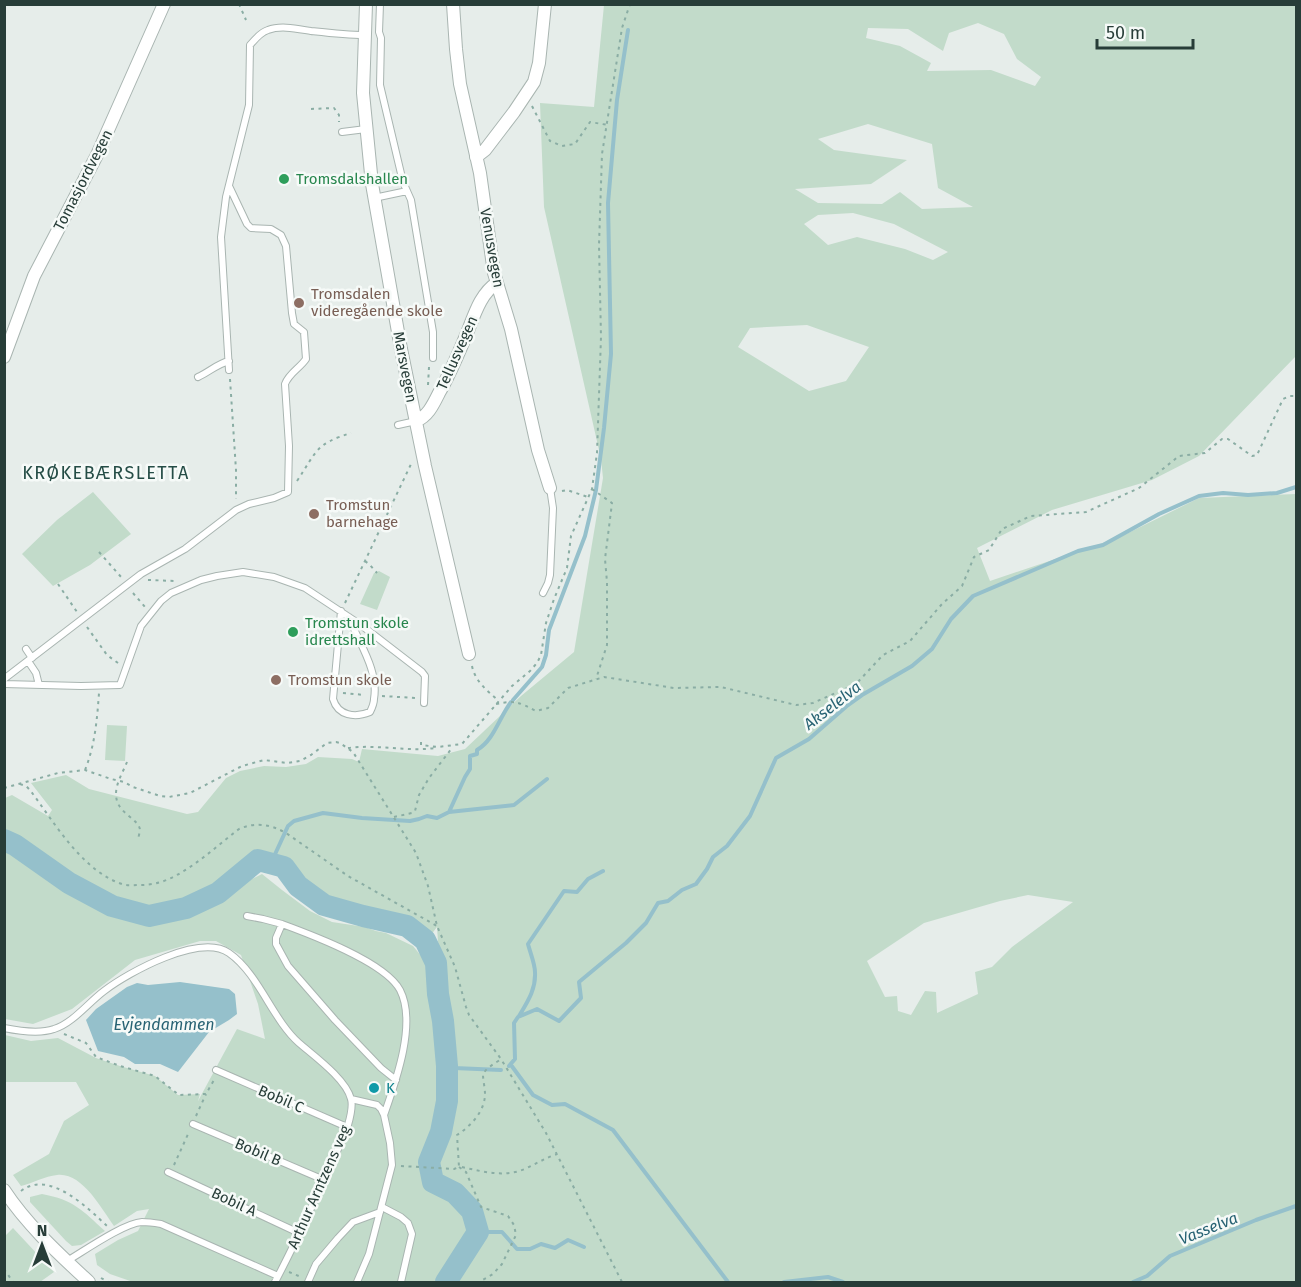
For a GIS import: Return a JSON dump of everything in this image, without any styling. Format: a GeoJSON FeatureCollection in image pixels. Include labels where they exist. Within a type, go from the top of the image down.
{"type":"FeatureCollection","features":[{"type":"Feature","properties":{"kind":"street","name":"Tomasjordvegen"},"geometry":{"type":"LineString","coordinates":[[4,357],[34,276],[97,155],[164,4]]}},
{"type":"Feature","properties":{"kind":"street","name":"Marsvegen"},"geometry":{"type":"LineString","coordinates":[[366,4],[363,85],[374,198],[424,466],[469,654]]}},
{"type":"Feature","properties":{"kind":"street","name":"Venusvegen"},"geometry":{"type":"LineString","coordinates":[[453,4],[460,84],[476,157],[497,283],[511,329],[538,450],[551,490]]}},
{"type":"Feature","properties":{"kind":"street"},"geometry":{"type":"LineString","coordinates":[[476,157],[485,150],[534,82],[538,67],[545,4]]}},
{"type":"Feature","properties":{"kind":"street","name":"Tellusvegen"},"geometry":{"type":"LineString","coordinates":[[416,421],[426,415],[435,402],[478,308],[489,289],[497,283]]}},
{"type":"Feature","properties":{"kind":"street"},"geometry":{"type":"LineString","coordinates":[[4,1190],[21,1213],[89,1282]]}},
{"type":"Feature","properties":{"kind":"lane"},"geometry":{"type":"LineString","coordinates":[[380,4],[380,85],[403,182],[411,200],[433,332],[433,358]]}},
{"type":"Feature","properties":{"kind":"lane"},"geometry":{"type":"LineString","coordinates":[[229,370],[221,237],[225,204],[249,105],[250,47],[268,30],[279,28],[364,35]]}},
{"type":"Feature","properties":{"kind":"lane"},"geometry":{"type":"LineString","coordinates":[[341,130],[366,129]]}},
{"type":"Feature","properties":{"kind":"lane"},"geometry":{"type":"LineString","coordinates":[[4,681],[69,626],[82,620],[138,576],[181,551],[236,510],[288,492],[289,446],[285,384],[287,378],[306,359],[304,332],[294,324],[286,246],[281,235],[271,229],[251,228],[229,186]]}},
{"type":"Feature","properties":{"kind":"lane"},"geometry":{"type":"LineString","coordinates":[[374,198],[407,191]]}},
{"type":"Feature","properties":{"kind":"lane"},"geometry":{"type":"LineString","coordinates":[[198,378],[220,363],[229,361]]}},
{"type":"Feature","properties":{"kind":"lane"},"geometry":{"type":"LineString","coordinates":[[398,425],[416,421]]}},
{"type":"Feature","properties":{"kind":"lane"},"geometry":{"type":"LineString","coordinates":[[543,593],[550,575],[553,508],[551,490]]}},
{"type":"Feature","properties":{"kind":"lane"},"geometry":{"type":"LineString","coordinates":[[4,681],[39,686],[120,685],[141,626],[161,600],[201,580],[243,572],[274,577],[299,585],[349,616],[404,662],[422,672],[425,676],[424,703]]}},
{"type":"Feature","properties":{"kind":"lane"},"geometry":{"type":"LineString","coordinates":[[341,611],[333,699],[340,711],[356,716],[370,712],[375,695],[370,667],[349,616]]}},
{"type":"Feature","properties":{"kind":"lane"},"geometry":{"type":"LineString","coordinates":[[26,649],[39,686]]}},
{"type":"Feature","properties":{"kind":"lane"},"geometry":{"type":"LineString","coordinates":[[247,916],[282,924],[351,953],[394,981],[402,996],[406,1024],[401,1060],[384,1114]]}},
{"type":"Feature","properties":{"kind":"lane"},"geometry":{"type":"LineString","coordinates":[[282,924],[276,944],[288,966],[335,1020],[381,1068],[396,1080]]}},
{"type":"Feature","properties":{"kind":"lane"},"geometry":{"type":"LineString","coordinates":[[4,1028],[21,1031],[53,1030],[64,1025],[103,992],[132,972],[187,949],[217,948],[228,953],[244,968],[293,1038],[341,1080],[351,1099],[377,1105],[384,1114],[392,1165],[369,1254],[357,1282]]}},
{"type":"Feature","properties":{"kind":"lane","name":"Bobil C"},"geometry":{"type":"LineString","coordinates":[[217,1071],[347,1127]]}},
{"type":"Feature","properties":{"kind":"lane","name":"Arthur Arntzens veg"},"geometry":{"type":"LineString","coordinates":[[277,1279],[347,1127],[351,1113],[351,1099]]}},
{"type":"Feature","properties":{"kind":"lane","name":"Bobil B"},"geometry":{"type":"LineString","coordinates":[[193,1124],[324,1180]]}},
{"type":"Feature","properties":{"kind":"lane","name":"Bobil A"},"geometry":{"type":"LineString","coordinates":[[169,1173],[299,1233]]}},
{"type":"Feature","properties":{"kind":"lane"},"geometry":{"type":"LineString","coordinates":[[309,1281],[316,1264],[353,1222],[381,1209],[393,1211],[401,1217],[408,1223],[412,1234],[401,1282]]}},
{"type":"Feature","properties":{"kind":"lane"},"geometry":{"type":"LineString","coordinates":[[68,1261],[114,1233],[143,1222],[161,1224],[277,1279]]}},
{"type":"Feature","properties":{"kind":"path"},"geometry":{"type":"LineString","coordinates":[[239,4],[246,20]]}},
{"type":"Feature","properties":{"kind":"path"},"geometry":{"type":"LineString","coordinates":[[348,748],[358,746],[411,749],[453,747],[462,744],[512,686],[530,671],[541,655],[546,623],[567,568],[571,536],[592,489],[597,453],[602,154],[622,28],[630,4]]}},
{"type":"Feature","properties":{"kind":"path"},"geometry":{"type":"LineString","coordinates":[[527,94],[550,141],[562,146],[575,144],[590,122],[608,125]]}},
{"type":"Feature","properties":{"kind":"path"},"geometry":{"type":"LineString","coordinates":[[311,109],[334,108],[339,115],[341,130]]}},
{"type":"Feature","properties":{"kind":"path"},"geometry":{"type":"LineString","coordinates":[[229,370],[236,470],[236,510]]}},
{"type":"Feature","properties":{"kind":"path"},"geometry":{"type":"LineString","coordinates":[[496,704],[510,701],[519,702],[536,711],[548,708],[568,688],[604,677],[674,688],[721,687],[796,705],[813,703],[856,684],[883,655],[910,641],[942,604],[962,586],[974,557],[989,550],[1002,529],[1031,516],[1086,512],[1139,488],[1179,456],[1205,453],[1222,439],[1228,439],[1252,456],[1257,455],[1283,399],[1296,396]]}},
{"type":"Feature","properties":{"kind":"path"},"geometry":{"type":"LineString","coordinates":[[288,492],[319,448],[330,440],[351,433]]}},
{"type":"Feature","properties":{"kind":"path"},"geometry":{"type":"LineString","coordinates":[[341,611],[420,443]]}},
{"type":"Feature","properties":{"kind":"path"},"geometry":{"type":"LineString","coordinates":[[592,489],[612,503],[605,559],[607,645],[596,680]]}},
{"type":"Feature","properties":{"kind":"path"},"geometry":{"type":"LineString","coordinates":[[551,490],[567,490],[588,497]]}},
{"type":"Feature","properties":{"kind":"path"},"geometry":{"type":"LineString","coordinates":[[99,552],[151,613]]}},
{"type":"Feature","properties":{"kind":"path"},"geometry":{"type":"LineString","coordinates":[[365,561],[377,573]]}},
{"type":"Feature","properties":{"kind":"path"},"geometry":{"type":"LineString","coordinates":[[138,576],[145,580],[176,581],[186,586]]}},
{"type":"Feature","properties":{"kind":"path"},"geometry":{"type":"LineString","coordinates":[[58,584],[107,655],[126,668]]}},
{"type":"Feature","properties":{"kind":"path"},"geometry":{"type":"LineString","coordinates":[[469,654],[474,675],[499,701]]}},
{"type":"Feature","properties":{"kind":"path"},"geometry":{"type":"LineString","coordinates":[[86,770],[96,730],[100,686]]}},
{"type":"Feature","properties":{"kind":"path"},"geometry":{"type":"LineString","coordinates":[[399,692],[399,697]]}},
{"type":"Feature","properties":{"kind":"path"},"geometry":{"type":"LineString","coordinates":[[333,693],[375,695]]}},
{"type":"Feature","properties":{"kind":"path"},"geometry":{"type":"LineString","coordinates":[[385,696],[414,698]]}},
{"type":"Feature","properties":{"kind":"path"},"geometry":{"type":"LineString","coordinates":[[4,788],[58,773],[86,770],[160,796],[178,796],[190,793],[250,763],[264,760],[286,763],[300,761],[327,743],[336,742],[348,748],[356,757],[416,853],[428,885],[437,926],[455,967],[470,1015],[535,1114],[622,1282]]}},
{"type":"Feature","properties":{"kind":"path"},"geometry":{"type":"LineString","coordinates":[[421,742],[421,745],[438,747]]}},
{"type":"Feature","properties":{"kind":"path"},"geometry":{"type":"LineString","coordinates":[[394,817],[415,811],[419,795],[429,778],[453,747]]}},
{"type":"Feature","properties":{"kind":"path"},"geometry":{"type":"LineString","coordinates":[[127,762],[116,789],[116,801],[138,825],[140,831],[138,840]]}},
{"type":"Feature","properties":{"kind":"path"},"geometry":{"type":"LineString","coordinates":[[20,784],[30,790],[81,858],[101,875],[124,885],[156,884],[176,876],[239,829],[257,824],[276,827],[286,832],[348,876],[437,926]]}},
{"type":"Feature","properties":{"kind":"path"},"geometry":{"type":"LineString","coordinates":[[53,1030],[87,1043],[96,1058],[155,1076],[178,1095],[206,1094]]}},
{"type":"Feature","properties":{"kind":"path"},"geometry":{"type":"LineString","coordinates":[[459,1167],[457,1135],[468,1128],[482,1108],[485,1098],[483,1076],[501,1059]]}},
{"type":"Feature","properties":{"kind":"path"},"geometry":{"type":"LineString","coordinates":[[169,1173],[217,1071]]}},
{"type":"Feature","properties":{"kind":"path"},"geometry":{"type":"LineString","coordinates":[[392,1165],[454,1169],[459,1167],[487,1173],[514,1172],[557,1154]]}},
{"type":"Feature","properties":{"kind":"path"},"geometry":{"type":"LineString","coordinates":[[459,1167],[466,1172],[481,1207],[508,1216],[514,1225],[516,1235],[502,1264],[493,1274],[479,1282]]}},
{"type":"Feature","properties":{"kind":"path"},"geometry":{"type":"LineString","coordinates":[[18,1194],[24,1188],[34,1185],[50,1185],[83,1204],[114,1233]]}},
{"type":"Feature","properties":{"kind":"path"},"geometry":{"type":"LineString","coordinates":[[4,1269],[13,1282]]}},
{"type":"Feature","properties":{"kind":"path"},"geometry":{"type":"LineString","coordinates":[[282,1269],[309,1281]]}},
{"type":"Feature","properties":{"kind":"green space"},"geometry":{"type":"Polygon","coordinates":[[[604,5],[1296,5],[1296,356],[1199,456],[1152,480],[1052,510],[977,548],[990,581],[1118,538],[1199,498],[1296,494],[1296,1282],[133,1282],[110,1274],[97,1265],[95,1254],[138,1231],[149,1209],[137,1211],[114,1226],[97,1201],[75,1179],[57,1175],[21,1186],[13,1175],[49,1154],[64,1121],[89,1105],[76,1082],[5,1082],[5,1035],[31,1041],[58,1038],[96,1058],[155,1076],[178,1095],[200,1094],[198,1101],[237,1029],[265,1039],[258,1004],[241,955],[216,941],[200,941],[135,960],[72,1009],[33,1024],[5,1019],[4,847],[96,902],[149,918],[205,903],[262,874],[310,911],[332,922],[386,933],[413,946],[431,973],[433,1006],[441,1050],[442,1071],[430,1137],[448,1138],[457,1077],[447,1018],[447,989],[437,927],[427,940],[408,925],[324,904],[298,886],[284,866],[258,857],[217,890],[185,905],[151,913],[113,904],[71,882],[17,844],[5,828],[5,798],[12,795],[48,816],[52,810],[31,783],[66,775],[89,789],[187,814],[198,812],[226,778],[240,771],[264,766],[286,767],[306,764],[318,757],[352,759],[359,762],[362,749],[438,756],[465,749],[521,696],[574,652],[603,478],[601,459],[544,207],[540,103],[594,107],[604,5]],[[978,23],[949,33],[943,51],[908,29],[868,28],[866,38],[900,46],[931,63],[927,71],[991,70],[1035,86],[1041,77],[1017,59],[1004,34],[978,23]],[[868,124],[818,139],[834,150],[907,160],[871,184],[795,189],[818,203],[882,204],[900,192],[922,209],[973,207],[938,188],[932,144],[868,124]],[[853,213],[818,215],[804,224],[828,245],[857,237],[905,249],[933,260],[948,252],[894,224],[853,213]],[[807,325],[750,328],[738,347],[809,391],[846,381],[869,347],[807,325]],[[1028,895],[924,923],[867,961],[885,997],[897,996],[898,1011],[911,1015],[925,991],[936,992],[937,1013],[978,994],[975,972],[992,967],[1012,947],[1073,902],[1028,895]]]}},
{"type":"Feature","properties":{"kind":"green space"},"geometry":{"type":"Polygon","coordinates":[[[93,492],[131,534],[90,565],[53,586],[22,554],[57,520],[93,492]]]}},
{"type":"Feature","properties":{"kind":"green space"},"geometry":{"type":"Polygon","coordinates":[[[379,571],[390,577],[377,610],[360,604],[374,573],[379,571]]]}},
{"type":"Feature","properties":{"kind":"green space"},"geometry":{"type":"Polygon","coordinates":[[[107,725],[127,726],[125,761],[105,760],[107,725]]]}},
{"type":"Feature","properties":{"kind":"green space"},"geometry":{"type":"Polygon","coordinates":[[[42,1194],[62,1199],[77,1207],[105,1231],[81,1245],[72,1246],[30,1202],[30,1197],[42,1194]]]}},
{"type":"Feature","properties":{"kind":"green space"},"geometry":{"type":"Polygon","coordinates":[[[13,1228],[54,1272],[40,1282],[5,1282],[5,1241],[6,1235],[13,1228]]]}},
{"type":"Feature","properties":{"kind":"water","name":"Evjendammen"},"geometry":{"type":"Polygon","coordinates":[[[180,982],[229,989],[235,994],[237,1014],[209,1032],[178,1072],[160,1064],[135,1064],[124,1057],[98,1051],[86,1020],[96,1009],[127,987],[137,983],[148,985],[180,982]]]}},
{"type":"Feature","properties":{"kind":"waterway"},"geometry":{"type":"LineString","coordinates":[[513,700],[542,667],[549,630],[585,536],[596,490],[611,354],[608,203],[617,100],[628,30]]}},
{"type":"Feature","properties":{"kind":"waterway","name":"Akselelva"},"geometry":{"type":"LineString","coordinates":[[509,1066],[515,1059],[514,1023],[518,1017],[537,1009],[559,1021],[581,998],[579,982],[626,943],[646,923],[658,903],[668,901],[682,890],[696,884],[713,857],[727,846],[750,816],[776,758],[809,739],[862,695],[912,666],[932,649],[951,619],[973,596],[1078,551],[1103,545],[1159,514],[1199,496],[1223,493],[1248,495],[1277,493],[1296,487]]}},
{"type":"Feature","properties":{"kind":"waterway"},"geometry":{"type":"LineString","coordinates":[[449,812],[470,769],[470,756],[477,754],[477,750],[488,741],[511,702]]}},
{"type":"Feature","properties":{"kind":"waterway"},"geometry":{"type":"LineString","coordinates":[[271,863],[288,826],[294,821],[323,813],[410,821],[427,816],[437,818],[449,812],[514,805],[547,779]]}},
{"type":"Feature","properties":{"kind":"waterway"},"geometry":{"type":"LineString","coordinates":[[4,840],[15,845],[69,883],[112,906],[149,916],[186,908],[218,893],[258,860],[284,867],[298,886],[324,905],[407,926],[425,940],[436,963],[447,1066],[447,1101],[441,1132],[429,1162],[433,1182],[455,1193],[472,1211],[478,1232],[446,1282]]}},
{"type":"Feature","properties":{"kind":"waterway"},"geometry":{"type":"LineString","coordinates":[[519,1016],[531,995],[535,978],[528,944],[564,891],[577,892],[588,879],[603,871]]}},
{"type":"Feature","properties":{"kind":"waterway","name":"Akselelva"},"geometry":{"type":"LineString","coordinates":[[447,1062],[454,1068],[501,1070]]}},
{"type":"Feature","properties":{"kind":"waterway"},"geometry":{"type":"LineString","coordinates":[[511,1065],[533,1095],[552,1105],[565,1104],[613,1130],[728,1282]]}},
{"type":"Feature","properties":{"kind":"waterway","name":"Vasselva"},"geometry":{"type":"LineString","coordinates":[[1133,1282],[1147,1276],[1170,1256],[1296,1206]]}},
{"type":"Feature","properties":{"kind":"waterway"},"geometry":{"type":"LineString","coordinates":[[478,1232],[502,1232],[517,1249],[530,1249],[541,1244],[555,1248],[568,1240],[584,1247]]}},
{"type":"Feature","properties":{"kind":"waterway"},"geometry":{"type":"LineString","coordinates":[[784,1282],[828,1277],[843,1282]]}},
{"type":"Feature","properties":{"kind":"place","name":"Tromsdalshallen"},"geometry":{"type":"Point","coordinates":[284,179]}},
{"type":"Feature","properties":{"kind":"place","name":"Tromsdalen videregående skole"},"geometry":{"type":"Point","coordinates":[299,303]}},
{"type":"Feature","properties":{"kind":"place","name":"Tromstun barnehage"},"geometry":{"type":"Point","coordinates":[314,514]}},
{"type":"Feature","properties":{"kind":"place","name":"Tromstun skole idrettshall"},"geometry":{"type":"Point","coordinates":[293,632]}},
{"type":"Feature","properties":{"kind":"place","name":"Tromstun skole"},"geometry":{"type":"Point","coordinates":[276,680]}},
{"type":"Feature","properties":{"kind":"place","name":"K"},"geometry":{"type":"Point","coordinates":[374,1088]}},
{"type":"Feature","properties":{"kind":"district","name":"KRØKEBÆRSLETTA"},"geometry":{"type":"Point","coordinates":[106,473]}}]}
